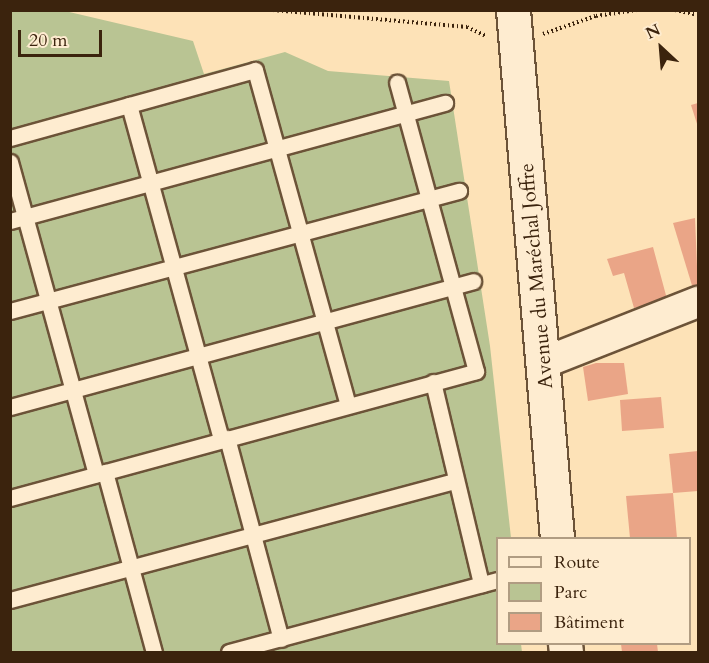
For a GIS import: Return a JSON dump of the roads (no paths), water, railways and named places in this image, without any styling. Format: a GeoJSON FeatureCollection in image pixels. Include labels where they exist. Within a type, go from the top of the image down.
{"type":"FeatureCollection","features":[{"type":"Feature","properties":{"kind":"main road","name":"Avenue du Maréchal Joffre"},"geometry":{"type":"LineString","coordinates":[[513,12],[557,537]]}},
{"type":"Feature","properties":{"kind":"street"},"geometry":{"type":"LineString","coordinates":[[543,363],[699,302]]}},
{"type":"Feature","properties":{"kind":"lane"},"geometry":{"type":"LineString","coordinates":[[10,138],[255,70],[348,405]]}},
{"type":"Feature","properties":{"kind":"lane"},"geometry":{"type":"LineString","coordinates":[[10,498],[476,371],[397,82]]}},
{"type":"Feature","properties":{"kind":"lane"},"geometry":{"type":"LineString","coordinates":[[10,221],[445,103]]}},
{"type":"Feature","properties":{"kind":"lane"},"geometry":{"type":"LineString","coordinates":[[129,105],[198,356],[253,535],[281,639]]}},
{"type":"Feature","properties":{"kind":"lane"},"geometry":{"type":"LineString","coordinates":[[10,162],[73,390],[131,568],[154,652]]}},
{"type":"Feature","properties":{"kind":"lane"},"geometry":{"type":"LineString","coordinates":[[10,311],[459,191]]}},
{"type":"Feature","properties":{"kind":"lane"},"geometry":{"type":"LineString","coordinates":[[10,407],[473,281]]}},
{"type":"Feature","properties":{"kind":"lane"},"geometry":{"type":"LineString","coordinates":[[433,382],[455,481],[466,505],[481,584]]}},
{"type":"Feature","properties":{"kind":"lane"},"geometry":{"type":"LineString","coordinates":[[10,600],[455,481]]}},
{"type":"Feature","properties":{"kind":"lane"},"geometry":{"type":"LineString","coordinates":[[229,652],[496,580]]}}]}
